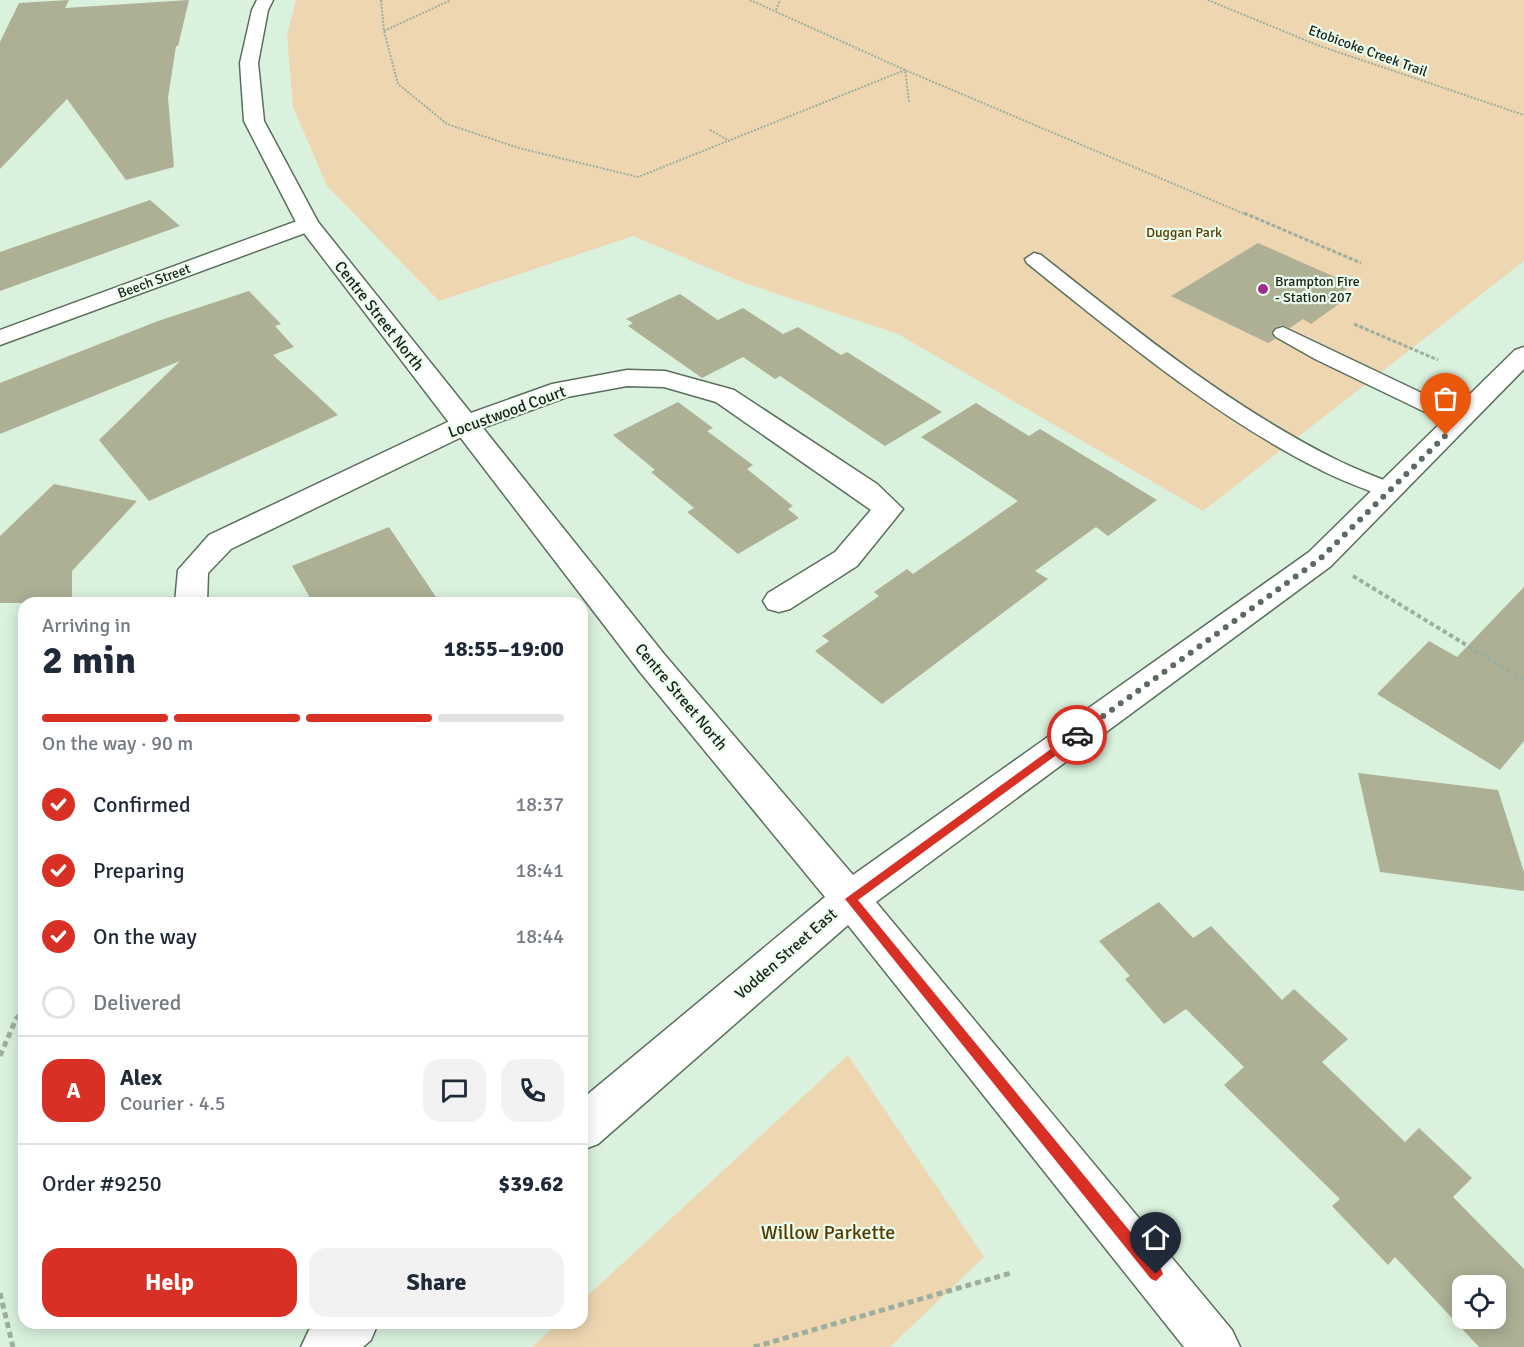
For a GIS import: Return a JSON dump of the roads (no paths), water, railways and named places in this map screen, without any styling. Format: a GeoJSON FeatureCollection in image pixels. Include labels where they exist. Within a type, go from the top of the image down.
{"type":"FeatureCollection","features":[{"type":"Feature","properties":{"kind":"street","name":"Centre Street North"},"geometry":{"type":"LineString","coordinates":[[265,0],[260,10],[249,63],[254,121],[308,224],[652,663],[850,899],[1215,1347]]}},
{"type":"Feature","properties":{"kind":"street","name":"Beech Street"},"geometry":{"type":"LineString","coordinates":[[0,338],[308,224]]}},
{"type":"Feature","properties":{"kind":"street","name":"Vodden Street East"},"geometry":{"type":"LineString","coordinates":[[588,1123],[850,899],[1320,559],[1524,355]]}},
{"type":"Feature","properties":{"kind":"street","name":"Locustwood Court"},"geometry":{"type":"LineString","coordinates":[[191,597],[193,570],[220,542],[464,425],[561,390],[627,378],[665,379],[725,396],[867,490],[888,509],[846,559],[779,601]]}},
{"type":"Feature","properties":{"kind":"street"},"geometry":{"type":"LineString","coordinates":[[326,1347],[347,1329]]}},
{"type":"Feature","properties":{"kind":"lane"},"geometry":{"type":"LineString","coordinates":[[1034,259],[1154,354],[1320,460],[1390,491]]}},
{"type":"Feature","properties":{"kind":"lane"},"geometry":{"type":"LineString","coordinates":[[1283,333],[1322,355],[1460,420]]}},
{"type":"Feature","properties":{"kind":"place","name":"Brampton Fire - Station 207"},"geometry":{"type":"Point","coordinates":[1263,289]}},
{"type":"Feature","properties":{"kind":"park label","name":"Duggan Park"},"geometry":{"type":"Point","coordinates":[1184,232]}},
{"type":"Feature","properties":{"kind":"park label","name":"Willow Parkette"},"geometry":{"type":"Point","coordinates":[828,1232]}}]}
